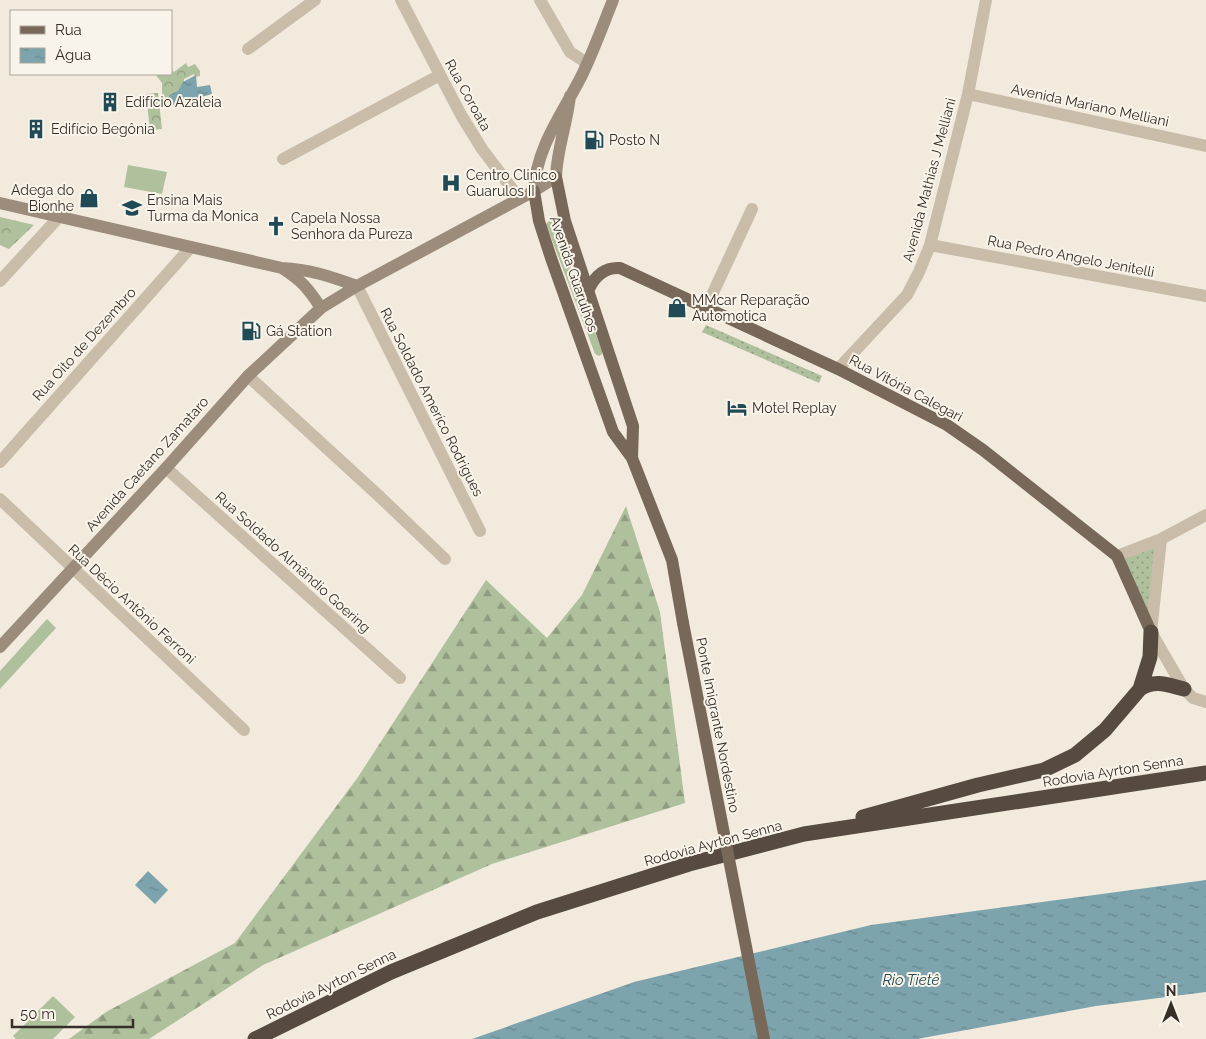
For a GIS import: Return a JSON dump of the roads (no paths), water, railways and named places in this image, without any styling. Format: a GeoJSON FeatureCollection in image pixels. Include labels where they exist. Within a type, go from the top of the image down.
{"type":"FeatureCollection","features":[{"type":"Feature","properties":{"kind":"highway"},"geometry":{"type":"LineString","coordinates":[[1140,689],[1150,657],[1151,632]]}},
{"type":"Feature","properties":{"kind":"highway"},"geometry":{"type":"LineString","coordinates":[[804,834],[978,785],[1044,770],[1075,755],[1105,730],[1140,689],[1149,683],[1160,683],[1184,689]]}},
{"type":"Feature","properties":{"kind":"highway","name":"Rodovia Ayrton Senna"},"geometry":{"type":"LineString","coordinates":[[255,1039],[391,972],[537,912],[689,864],[804,834],[1206,773]]}},
{"type":"Feature","properties":{"kind":"main road","name":"Avenida Guarulhos"},"geometry":{"type":"LineString","coordinates":[[613,0],[587,63],[550,132],[535,174],[534,191],[539,220],[548,250],[613,432],[632,458],[672,560],[683,623]]}},
{"type":"Feature","properties":{"kind":"main road","name":"Avenida Guarulhos"},"geometry":{"type":"LineString","coordinates":[[570,96],[568,113],[556,161],[556,177],[565,220],[633,426],[632,458]]}},
{"type":"Feature","properties":{"kind":"main road","name":"Avenida Caetano Zamataro"},"geometry":{"type":"LineString","coordinates":[[0,646],[166,468],[248,376],[322,308],[357,286],[534,191],[556,177]]}},
{"type":"Feature","properties":{"kind":"main road"},"geometry":{"type":"LineString","coordinates":[[0,203],[282,268],[299,268],[357,286]]}},
{"type":"Feature","properties":{"kind":"main road","name":"Rua Vitória Calegari"},"geometry":{"type":"LineString","coordinates":[[589,289],[594,277],[604,270],[611,267],[620,268],[838,369],[947,425],[983,450],[1118,556],[1151,632]]}},
{"type":"Feature","properties":{"kind":"main road"},"geometry":{"type":"LineString","coordinates":[[282,268],[300,279],[322,308]]}},
{"type":"Feature","properties":{"kind":"main road","name":"Ponte Imigrante Nordestino"},"geometry":{"type":"LineString","coordinates":[[683,623],[764,1039]]}},
{"type":"Feature","properties":{"kind":"street"},"geometry":{"type":"LineString","coordinates":[[248,49],[315,0]]}},
{"type":"Feature","properties":{"kind":"street","name":"Rua Coroata"},"geometry":{"type":"LineString","coordinates":[[401,0],[461,115],[482,149],[519,198]]}},
{"type":"Feature","properties":{"kind":"street"},"geometry":{"type":"LineString","coordinates":[[540,0],[570,52],[587,63]]}},
{"type":"Feature","properties":{"kind":"street","name":"Avenida Mathias J Melliani"},"geometry":{"type":"LineString","coordinates":[[838,369],[907,295],[920,272],[930,245],[968,94],[986,0]]}},
{"type":"Feature","properties":{"kind":"street"},"geometry":{"type":"LineString","coordinates":[[283,159],[440,75]]}},
{"type":"Feature","properties":{"kind":"street","name":"Avenida Mariano Melliani"},"geometry":{"type":"LineString","coordinates":[[968,94],[1206,146]]}},
{"type":"Feature","properties":{"kind":"street"},"geometry":{"type":"LineString","coordinates":[[706,308],[752,209]]}},
{"type":"Feature","properties":{"kind":"street"},"geometry":{"type":"LineString","coordinates":[[0,282],[59,217]]}},
{"type":"Feature","properties":{"kind":"street","name":"Rua Pedro Angelo Jenitelli"},"geometry":{"type":"LineString","coordinates":[[930,245],[1206,296]]}},
{"type":"Feature","properties":{"kind":"street","name":"Rua Oito de Dezembro"},"geometry":{"type":"LineString","coordinates":[[0,462],[191,247]]}},
{"type":"Feature","properties":{"kind":"street","name":"Rua Soldado Ameríco Rodrigues"},"geometry":{"type":"LineString","coordinates":[[357,286],[480,531]]}},
{"type":"Feature","properties":{"kind":"street"},"geometry":{"type":"LineString","coordinates":[[248,376],[445,559]]}},
{"type":"Feature","properties":{"kind":"street","name":"Rua Soldado Almândio Goering"},"geometry":{"type":"LineString","coordinates":[[166,468],[400,678]]}},
{"type":"Feature","properties":{"kind":"street","name":"Rua Décio Antônio Ferroni"},"geometry":{"type":"LineString","coordinates":[[0,499],[244,730]]}},
{"type":"Feature","properties":{"kind":"street"},"geometry":{"type":"LineString","coordinates":[[1118,556],[1161,539],[1206,515]]}},
{"type":"Feature","properties":{"kind":"street"},"geometry":{"type":"LineString","coordinates":[[1161,539],[1151,632],[1184,689],[1193,698],[1206,702]]}},
{"type":"Feature","properties":{"kind":"water"},"geometry":{"type":"Polygon","coordinates":[[[196,75],[197,87],[210,85],[212,94],[169,106],[169,95],[178,91],[183,82],[196,75]]]}},
{"type":"Feature","properties":{"kind":"water"},"geometry":{"type":"Polygon","coordinates":[[[148,871],[168,890],[155,904],[135,885],[148,871]]]}},
{"type":"Feature","properties":{"kind":"water","name":"Rio Tietê"},"geometry":{"type":"Polygon","coordinates":[[[1206,880],[1206,992],[1096,1006],[917,1039],[472,1039],[634,982],[871,925],[1206,880]]]}},
{"type":"Feature","properties":{"kind":"place","name":"Edifício Azaleia"},"geometry":{"type":"Point","coordinates":[110,102]}},
{"type":"Feature","properties":{"kind":"place","name":"Edifício Begônia"},"geometry":{"type":"Point","coordinates":[36,129]}},
{"type":"Feature","properties":{"kind":"place","name":"Posto N"},"geometry":{"type":"Point","coordinates":[594,140]}},
{"type":"Feature","properties":{"kind":"place","name":"Centro Clinico Guarulos II"},"geometry":{"type":"Point","coordinates":[451,183]}},
{"type":"Feature","properties":{"kind":"place","name":"Adega do Bionhe"},"geometry":{"type":"Point","coordinates":[89,198]}},
{"type":"Feature","properties":{"kind":"place","name":"Ensina Mais Turma da Monica"},"geometry":{"type":"Point","coordinates":[132,208]}},
{"type":"Feature","properties":{"kind":"place","name":"Capela Nossa Senhora da Pureza"},"geometry":{"type":"Point","coordinates":[276,226]}},
{"type":"Feature","properties":{"kind":"place","name":"MMcar Reparação Automotica"},"geometry":{"type":"Point","coordinates":[677,308]}},
{"type":"Feature","properties":{"kind":"place","name":"Gá Station"},"geometry":{"type":"Point","coordinates":[251,331]}},
{"type":"Feature","properties":{"kind":"place","name":"Motel Replay"},"geometry":{"type":"Point","coordinates":[737,408]}}]}
